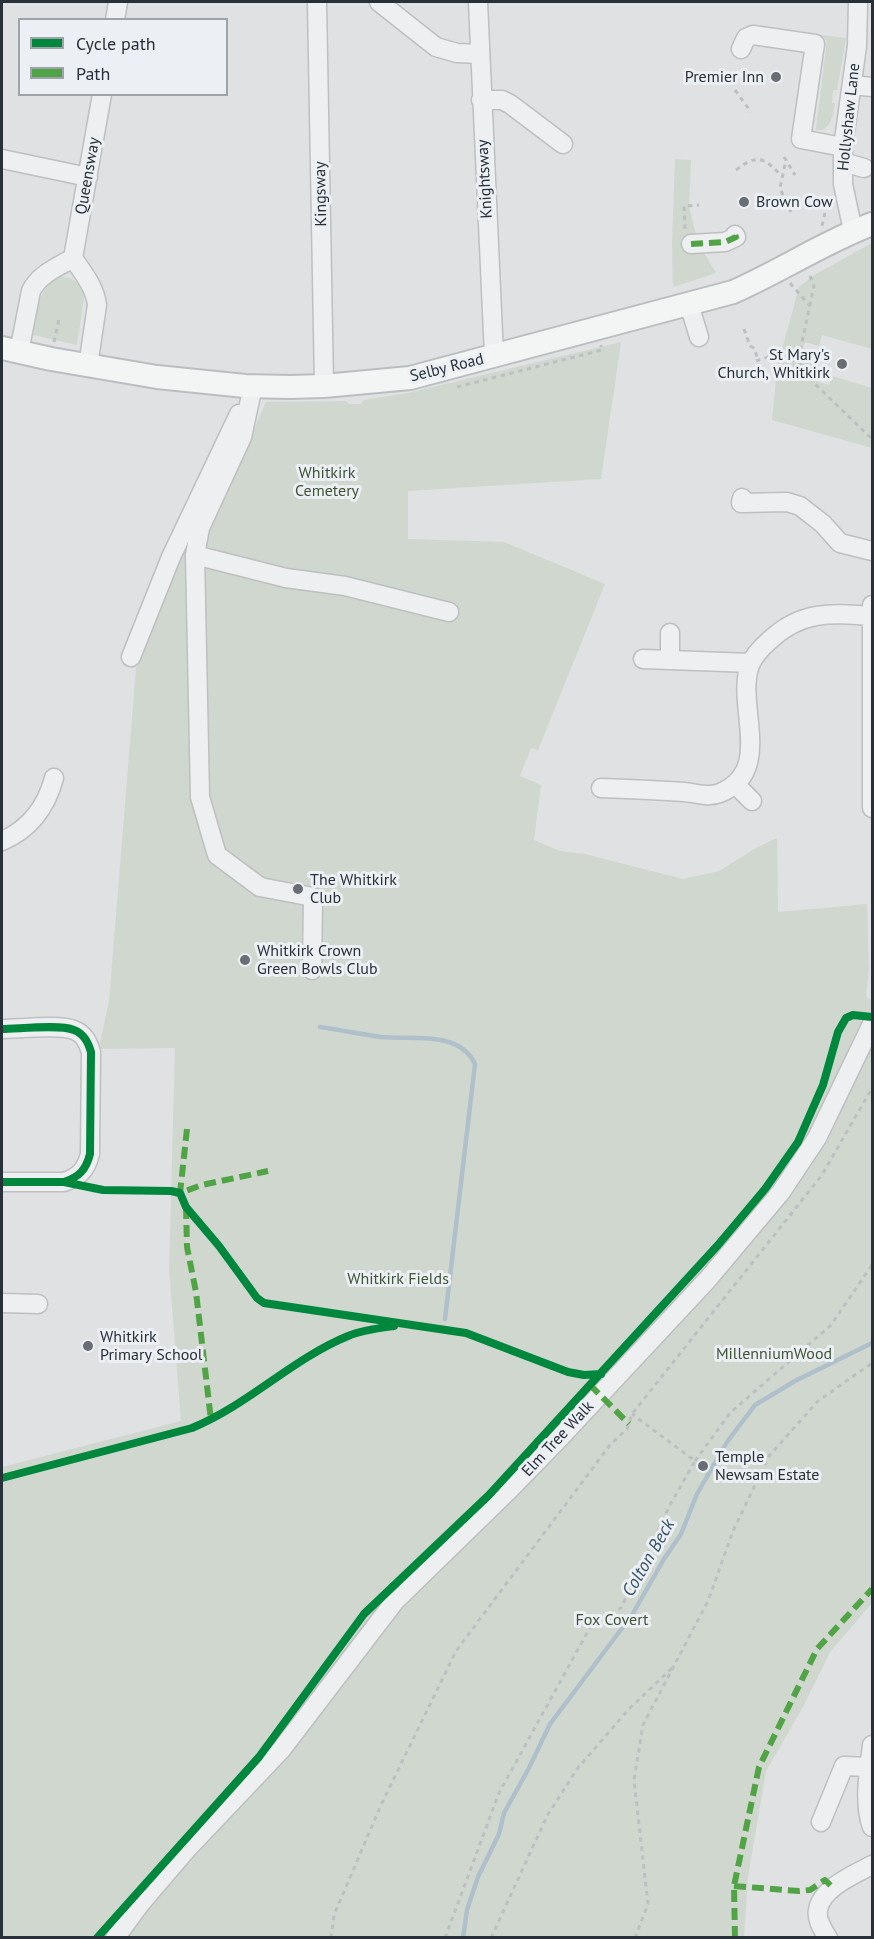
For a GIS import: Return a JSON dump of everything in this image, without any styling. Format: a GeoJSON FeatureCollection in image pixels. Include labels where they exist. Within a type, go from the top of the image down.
{"type":"FeatureCollection","features":[{"type":"Feature","properties":{"kind":"main road","name":"Selby Road"},"geometry":{"type":"LineString","coordinates":[[10,350],[157,377],[249,386],[324,386],[410,378],[734,292],[863,227]]}},
{"type":"Feature","properties":{"kind":"street"},"geometry":{"type":"LineString","coordinates":[[115,18],[118,2]]}},
{"type":"Feature","properties":{"kind":"street","name":"Kingsway"},"geometry":{"type":"LineString","coordinates":[[317,2],[324,386]]}},
{"type":"Feature","properties":{"kind":"street"},"geometry":{"type":"LineString","coordinates":[[379,2],[436,46],[458,53],[479,54]]}},
{"type":"Feature","properties":{"kind":"street","name":"Knightsway"},"geometry":{"type":"LineString","coordinates":[[478,2],[494,356]]}},
{"type":"Feature","properties":{"kind":"street","name":"Hollyshaw Lane"},"geometry":{"type":"LineString","coordinates":[[858,2],[857,46],[843,154],[843,184],[846,200],[863,227]]}},
{"type":"Feature","properties":{"kind":"street"},"geometry":{"type":"LineString","coordinates":[[741,49],[746,38],[753,35],[815,44],[801,139],[843,154],[864,168]]}},
{"type":"Feature","properties":{"kind":"street"},"geometry":{"type":"LineString","coordinates":[[852,85],[873,87]]}},
{"type":"Feature","properties":{"kind":"street","name":"Queensway"},"geometry":{"type":"LineString","coordinates":[[73,258],[102,96]]}},
{"type":"Feature","properties":{"kind":"street"},"geometry":{"type":"LineString","coordinates":[[481,100],[502,100],[510,104],[563,144]]}},
{"type":"Feature","properties":{"kind":"street"},"geometry":{"type":"LineString","coordinates":[[2,159],[88,177]]}},
{"type":"Feature","properties":{"kind":"street"},"geometry":{"type":"LineString","coordinates":[[691,244],[725,243],[736,237],[735,235]]}},
{"type":"Feature","properties":{"kind":"street"},"geometry":{"type":"LineString","coordinates":[[10,350],[34,284],[73,258],[93,287],[96,296],[97,305],[88,366]]}},
{"type":"Feature","properties":{"kind":"street"},"geometry":{"type":"LineString","coordinates":[[689,304],[699,337]]}},
{"type":"Feature","properties":{"kind":"street"},"geometry":{"type":"LineString","coordinates":[[249,386],[243,436],[200,528],[195,555],[200,797],[217,855],[260,887],[313,897],[312,970]]}},
{"type":"Feature","properties":{"kind":"street"},"geometry":{"type":"LineString","coordinates":[[131,657],[171,557],[238,416],[249,386]]}},
{"type":"Feature","properties":{"kind":"street"},"geometry":{"type":"LineString","coordinates":[[742,498],[741,503],[786,502],[800,506],[823,524],[840,543],[873,550]]}},
{"type":"Feature","properties":{"kind":"street"},"geometry":{"type":"LineString","coordinates":[[195,555],[286,578],[345,586],[449,612]]}},
{"type":"Feature","properties":{"kind":"street"},"geometry":{"type":"LineString","coordinates":[[601,788],[687,792],[703,795],[720,793],[735,784],[746,768],[750,748],[746,688],[751,663],[761,649],[777,633],[799,619],[816,615],[872,612],[873,808]]}},
{"type":"Feature","properties":{"kind":"street"},"geometry":{"type":"LineString","coordinates":[[670,633],[670,659]]}},
{"type":"Feature","properties":{"kind":"street"},"geometry":{"type":"LineString","coordinates":[[643,659],[751,663]]}},
{"type":"Feature","properties":{"kind":"street"},"geometry":{"type":"LineString","coordinates":[[2,841],[20,831],[38,815],[50,793],[54,778]]}},
{"type":"Feature","properties":{"kind":"street"},"geometry":{"type":"LineString","coordinates":[[735,784],[752,801]]}},
{"type":"Feature","properties":{"kind":"street","name":"Elm Tree Walk"},"geometry":{"type":"LineString","coordinates":[[114,1938],[188,1848],[281,1750],[395,1601],[554,1444],[708,1279],[781,1192],[817,1138],[873,1024]]}},
{"type":"Feature","properties":{"kind":"street"},"geometry":{"type":"LineString","coordinates":[[2,1029],[67,1028],[83,1036],[91,1052],[88,1164],[74,1179],[64,1182],[2,1182]]}},
{"type":"Feature","properties":{"kind":"street"},"geometry":{"type":"LineString","coordinates":[[2,1303],[38,1304]]}},
{"type":"Feature","properties":{"kind":"street"},"geometry":{"type":"LineString","coordinates":[[873,1745],[868,1809],[873,1827]]}},
{"type":"Feature","properties":{"kind":"street"},"geometry":{"type":"LineString","coordinates":[[821,1822],[844,1766],[870,1767]]}},
{"type":"Feature","properties":{"kind":"street"},"geometry":{"type":"LineString","coordinates":[[828,1938],[821,1927],[818,1911],[826,1893],[850,1876],[873,1865]]}},
{"type":"Feature","properties":{"kind":"path"},"geometry":{"type":"LineString","coordinates":[[735,90],[752,112]]}},
{"type":"Feature","properties":{"kind":"path"},"geometry":{"type":"LineString","coordinates":[[793,216],[784,201],[780,188],[785,158],[795,175]]}},
{"type":"Feature","properties":{"kind":"path"},"geometry":{"type":"LineString","coordinates":[[736,170],[747,161],[767,160],[782,176]]}},
{"type":"Feature","properties":{"kind":"path"},"geometry":{"type":"LineString","coordinates":[[822,226],[826,208],[846,200]]}},
{"type":"Feature","properties":{"kind":"path"},"geometry":{"type":"LineString","coordinates":[[691,244],[686,235],[684,206],[699,205]]}},
{"type":"Feature","properties":{"kind":"path"},"geometry":{"type":"LineString","coordinates":[[779,270],[810,306]]}},
{"type":"Feature","properties":{"kind":"path"},"geometry":{"type":"LineString","coordinates":[[798,361],[814,286],[809,276],[816,272]]}},
{"type":"Feature","properties":{"kind":"path"},"geometry":{"type":"LineString","coordinates":[[807,292],[812,298]]}},
{"type":"Feature","properties":{"kind":"path"},"geometry":{"type":"LineString","coordinates":[[744,329],[750,346],[754,348],[757,361],[768,357],[798,361],[821,390],[873,439]]}},
{"type":"Feature","properties":{"kind":"path"},"geometry":{"type":"LineString","coordinates":[[821,390],[823,383]]}},
{"type":"Feature","properties":{"kind":"path"},"geometry":{"type":"LineString","coordinates":[[331,1938],[334,1915],[381,1805],[456,1651],[610,1445],[627,1429],[632,1414],[822,1175],[873,1088]]}},
{"type":"Feature","properties":{"kind":"path"},"geometry":{"type":"LineString","coordinates":[[445,1938],[499,1793],[593,1622],[621,1608],[670,1505],[695,1461],[730,1413],[831,1325],[873,1265]]}},
{"type":"Feature","properties":{"kind":"path"},"geometry":{"type":"LineString","coordinates":[[635,1938],[648,1904],[634,1780],[643,1725],[708,1601],[733,1531],[769,1456],[818,1401],[873,1363]]}},
{"type":"Feature","properties":{"kind":"path"},"geometry":{"type":"LineString","coordinates":[[632,1414],[695,1461]]}},
{"type":"Feature","properties":{"kind":"path"},"geometry":{"type":"LineString","coordinates":[[491,1938],[547,1815],[577,1769],[628,1710],[674,1666]]}},
{"type":"Feature","properties":{"kind":"green space"},"geometry":{"type":"Polygon","coordinates":[[[788,31],[846,38],[837,90],[833,90],[832,103],[835,103],[833,115],[823,130],[816,130],[827,40],[788,34],[788,31]]]}},
{"type":"Feature","properties":{"kind":"green space"},"geometry":{"type":"Polygon","coordinates":[[[675,159],[691,160],[689,206],[698,243],[716,273],[673,287],[672,244],[675,159]]]}},
{"type":"Feature","properties":{"kind":"green space"},"geometry":{"type":"Polygon","coordinates":[[[872,243],[872,349],[822,335],[819,346],[805,342],[801,355],[813,359],[811,368],[821,371],[818,382],[829,385],[832,376],[872,388],[872,448],[772,420],[777,368],[799,287],[816,274],[872,243]]]}},
{"type":"Feature","properties":{"kind":"green space"},"geometry":{"type":"Polygon","coordinates":[[[63,277],[77,283],[84,297],[77,345],[33,335],[43,292],[54,280],[63,277]]]}},
{"type":"Feature","properties":{"kind":"green space"},"geometry":{"type":"Polygon","coordinates":[[[621,342],[601,479],[408,491],[408,539],[504,542],[605,584],[538,750],[531,748],[520,776],[541,785],[534,840],[560,851],[585,854],[683,879],[719,871],[777,838],[778,912],[867,904],[869,969],[866,996],[872,1001],[872,1603],[830,1652],[803,1707],[766,1771],[748,1877],[744,1937],[2,1938],[2,1467],[181,1421],[169,1269],[175,1048],[101,1049],[100,1043],[109,1001],[136,669],[168,582],[237,433],[250,438],[266,402],[346,401],[349,404],[361,404],[364,400],[408,393],[621,342]]]}},
{"type":"Feature","properties":{"kind":"waterway"},"geometry":{"type":"LineString","coordinates":[[320,1027],[381,1037],[446,1041],[468,1053],[475,1064],[445,1319]]}},
{"type":"Feature","properties":{"kind":"waterway","name":"Colton Beck"},"geometry":{"type":"LineString","coordinates":[[463,1938],[467,1910],[478,1877],[499,1834],[504,1813],[550,1724],[632,1615],[681,1534],[697,1494],[727,1442],[755,1405],[795,1381],[872,1343]]}},
{"type":"Feature","properties":{"kind":"marked path"},"geometry":{"type":"LineString","coordinates":[[691,244],[725,242],[736,237],[735,235]]}},
{"type":"Feature","properties":{"kind":"marked path"},"geometry":{"type":"LineString","coordinates":[[187,1129],[180,1193],[202,1185],[268,1171]]}},
{"type":"Feature","properties":{"kind":"marked path"},"geometry":{"type":"LineString","coordinates":[[186,1207],[187,1247],[196,1292],[211,1420]]}},
{"type":"Feature","properties":{"kind":"marked path"},"geometry":{"type":"LineString","coordinates":[[590,1385],[629,1424]]}},
{"type":"Feature","properties":{"kind":"marked path"},"geometry":{"type":"LineString","coordinates":[[735,1938],[734,1886],[759,1767],[817,1649],[872,1589]]}},
{"type":"Feature","properties":{"kind":"marked path"},"geometry":{"type":"LineString","coordinates":[[734,1886],[799,1891],[810,1890],[825,1880],[833,1888]]}},
{"type":"Feature","properties":{"kind":"cycle path"},"geometry":{"type":"LineString","coordinates":[[97,1938],[259,1757],[364,1614],[489,1495],[718,1245],[765,1189],[798,1142],[823,1085],[838,1032],[846,1018],[853,1015],[872,1017]]}},
{"type":"Feature","properties":{"kind":"cycle path"},"geometry":{"type":"LineString","coordinates":[[2,1029],[68,1028],[83,1036],[91,1052],[90,1154],[84,1169],[74,1178],[64,1182],[2,1182]]}},
{"type":"Feature","properties":{"kind":"cycle path"},"geometry":{"type":"LineString","coordinates":[[64,1182],[103,1190],[180,1193],[186,1207],[219,1246],[257,1298],[264,1303],[466,1333],[568,1372],[584,1375],[601,1374]]}},
{"type":"Feature","properties":{"kind":"cycle path"},"geometry":{"type":"LineString","coordinates":[[2,1478],[192,1428],[232,1407],[328,1346],[359,1332],[394,1326]]}},
{"type":"Feature","properties":{"kind":"place","name":"Premier Inn"},"geometry":{"type":"Point","coordinates":[776,77]}},
{"type":"Feature","properties":{"kind":"place","name":"Brown Cow"},"geometry":{"type":"Point","coordinates":[744,202]}},
{"type":"Feature","properties":{"kind":"place","name":"St Mary's Church, Whitkirk"},"geometry":{"type":"Point","coordinates":[842,364]}},
{"type":"Feature","properties":{"kind":"place","name":"The Whitkirk Club"},"geometry":{"type":"Point","coordinates":[298,889]}},
{"type":"Feature","properties":{"kind":"place","name":"Whitkirk Crown Green Bowls Club"},"geometry":{"type":"Point","coordinates":[245,960]}},
{"type":"Feature","properties":{"kind":"place","name":"Whitkirk Primary School"},"geometry":{"type":"Point","coordinates":[88,1346]}},
{"type":"Feature","properties":{"kind":"place","name":"Temple Newsam Estate"},"geometry":{"type":"Point","coordinates":[703,1466]}},
{"type":"Feature","properties":{"kind":"park label","name":"Whitkirk Cemetery"},"geometry":{"type":"Point","coordinates":[327,482]}},
{"type":"Feature","properties":{"kind":"park label","name":"Whitkirk Fields"},"geometry":{"type":"Point","coordinates":[398,1279]}},
{"type":"Feature","properties":{"kind":"park label","name":"MillenniumWood"},"geometry":{"type":"Point","coordinates":[774,1354]}},
{"type":"Feature","properties":{"kind":"park label","name":"Fox Covert"},"geometry":{"type":"Point","coordinates":[612,1620]}}]}
